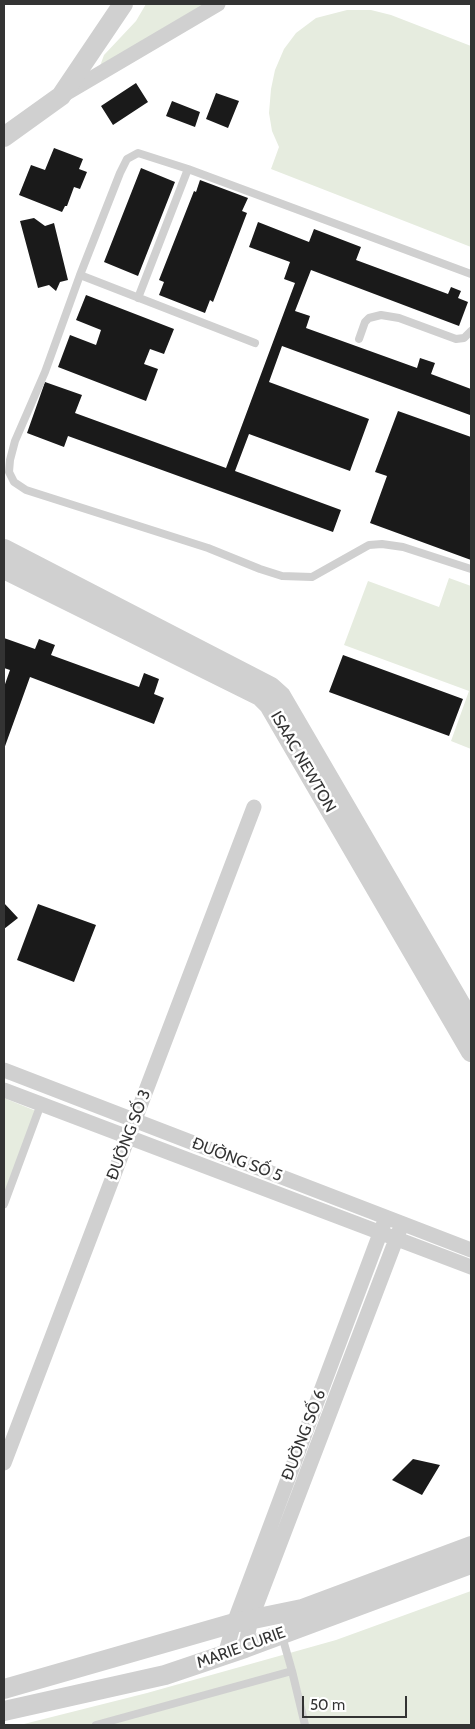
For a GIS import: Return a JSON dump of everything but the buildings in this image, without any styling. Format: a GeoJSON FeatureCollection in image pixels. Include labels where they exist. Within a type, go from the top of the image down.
{"type":"FeatureCollection","features":[{"type":"Feature","properties":{"kind":"street"},"geometry":{"type":"LineString","coordinates":[[62,96],[123,4]]}},
{"type":"Feature","properties":{"kind":"street"},"geometry":{"type":"LineString","coordinates":[[4,137],[62,96],[218,4]]}},
{"type":"Feature","properties":{"kind":"street","name":"ISAAC NEWTON"},"geometry":{"type":"LineString","coordinates":[[4,549],[271,687],[281,696],[471,1022]]}},
{"type":"Feature","properties":{"kind":"street","name":"ISAAC NEWTON"},"geometry":{"type":"LineString","coordinates":[[4,569],[260,696],[269,705],[471,1052]]}},
{"type":"Feature","properties":{"kind":"street","name":"ĐƯỜNG SỐ 3"},"geometry":{"type":"LineString","coordinates":[[4,1462],[254,807]]}},
{"type":"Feature","properties":{"kind":"street","name":"ĐƯỜNG SỐ 5"},"geometry":{"type":"LineString","coordinates":[[4,1070],[471,1250]]}},
{"type":"Feature","properties":{"kind":"street","name":"ĐƯỜNG SỐ 5"},"geometry":{"type":"LineString","coordinates":[[4,1090],[471,1267]]}},
{"type":"Feature","properties":{"kind":"street","name":"ĐƯỜNG SỐ 6"},"geometry":{"type":"LineString","coordinates":[[245,1648],[242,1621],[386,1217]]}},
{"type":"Feature","properties":{"kind":"street","name":"ĐƯỜNG SỐ 6"},"geometry":{"type":"LineString","coordinates":[[225,1655],[242,1621],[402,1223]]}},
{"type":"Feature","properties":{"kind":"street","name":"MARIE CURIE"},"geometry":{"type":"LineString","coordinates":[[4,1689],[242,1621],[302,1608],[471,1546]]}},
{"type":"Feature","properties":{"kind":"street","name":"MARIE CURIE"},"geometry":{"type":"LineString","coordinates":[[4,1711],[166,1675],[245,1648],[471,1564]]}},
{"type":"Feature","properties":{"kind":"lane"},"geometry":{"type":"LineString","coordinates":[[471,274],[188,169],[138,153],[127,159],[80,275],[45,372],[15,441],[9,472],[14,482],[26,490],[208,548],[282,576],[312,577],[369,545],[382,544],[403,547],[471,570]]}},
{"type":"Feature","properties":{"kind":"lane"},"geometry":{"type":"LineString","coordinates":[[138,298],[188,169]]}},
{"type":"Feature","properties":{"kind":"lane"},"geometry":{"type":"LineString","coordinates":[[80,275],[255,343]]}},
{"type":"Feature","properties":{"kind":"lane"},"geometry":{"type":"LineString","coordinates":[[359,339],[369,318],[381,314],[399,318],[456,339],[464,338],[471,331]]}},
{"type":"Feature","properties":{"kind":"lane"},"geometry":{"type":"LineString","coordinates":[[4,1204],[41,1104]]}},
{"type":"Feature","properties":{"kind":"lane"},"geometry":{"type":"LineString","coordinates":[[281,1634],[305,1725]]}},
{"type":"Feature","properties":{"kind":"lane"},"geometry":{"type":"LineString","coordinates":[[96,1725],[292,1671]]}},
{"type":"Feature","properties":{"kind":"shaded area"},"geometry":{"type":"Polygon","coordinates":[[[146,4],[210,4],[100,66],[104,55],[136,21],[146,4]]]}},
{"type":"Feature","properties":{"kind":"shaded area"},"geometry":{"type":"Polygon","coordinates":[[[347,10],[371,10],[391,15],[471,46],[471,247],[271,169],[279,147],[272,131],[269,113],[271,89],[275,70],[284,49],[296,33],[316,18],[347,10]]]}},
{"type":"Feature","properties":{"kind":"shaded area"},"geometry":{"type":"Polygon","coordinates":[[[449,578],[471,586],[471,749],[451,741],[469,691],[344,645],[368,581],[439,607],[449,578]]]}},
{"type":"Feature","properties":{"kind":"shaded area"},"geometry":{"type":"Polygon","coordinates":[[[4,1098],[36,1111],[4,1195],[4,1098]]]}},
{"type":"Feature","properties":{"kind":"shaded area"},"geometry":{"type":"Polygon","coordinates":[[[471,1591],[471,1725],[20,1725],[147,1693],[336,1640],[471,1591]]]}}]}
